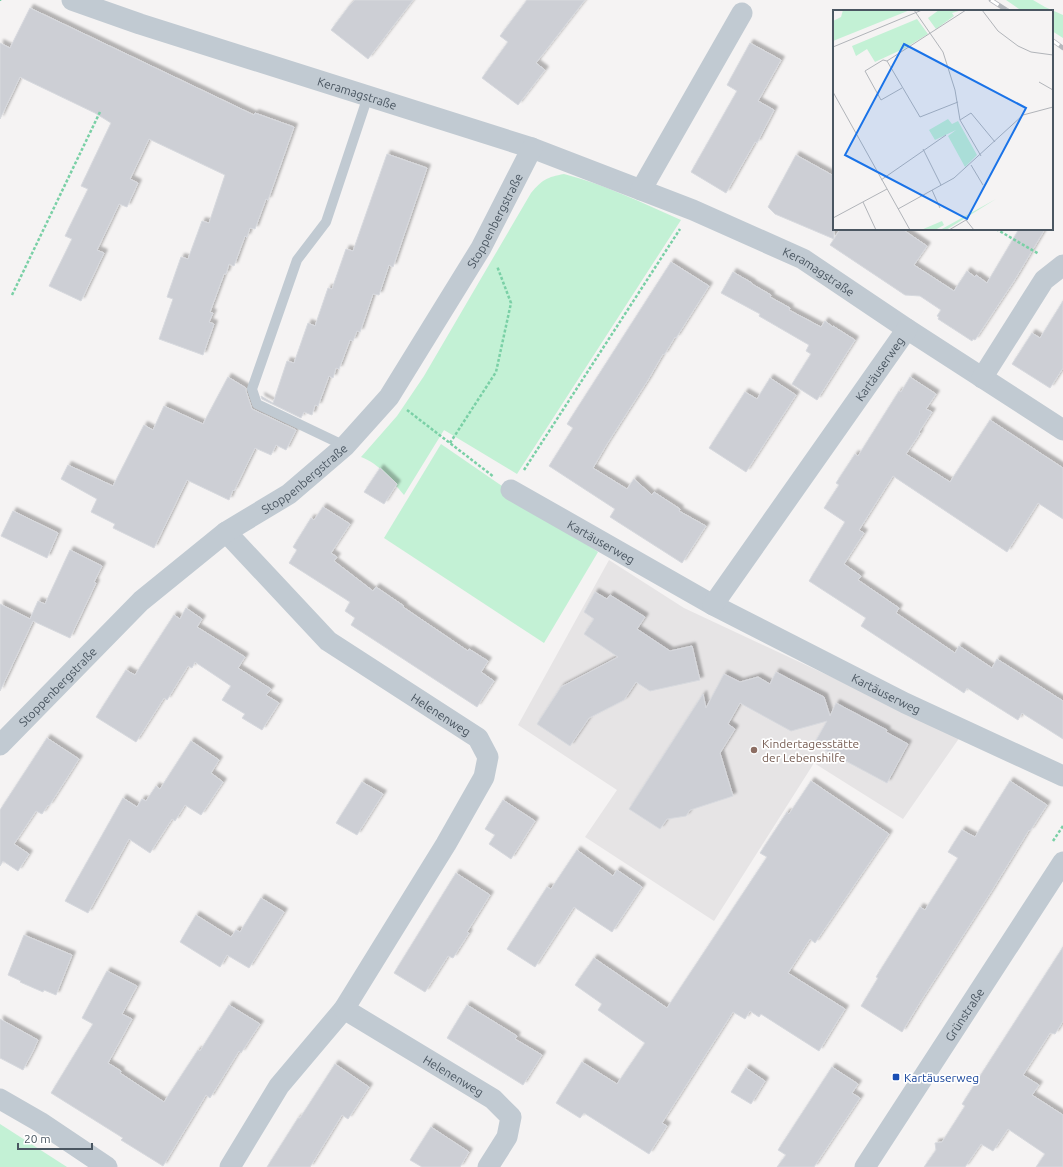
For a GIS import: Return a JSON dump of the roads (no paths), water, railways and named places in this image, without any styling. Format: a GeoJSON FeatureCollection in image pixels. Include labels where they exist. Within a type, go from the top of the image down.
{"type":"FeatureCollection","features":[{"type":"Feature","properties":{"kind":"street","name":"Keramagstraße"},"geometry":{"type":"LineString","coordinates":[[72,0],[140,24],[532,148],[693,210],[803,259],[907,329],[1063,430]]}},
{"type":"Feature","properties":{"kind":"street"},"geometry":{"type":"LineString","coordinates":[[641,190],[742,13]]}},
{"type":"Feature","properties":{"kind":"street","name":"Stoppenbergstraße"},"geometry":{"type":"LineString","coordinates":[[0,745],[141,601],[226,532],[289,494],[346,446],[389,397],[481,248],[532,148]]}},
{"type":"Feature","properties":{"kind":"street"},"geometry":{"type":"LineString","coordinates":[[982,378],[1044,280],[1061,266]]}},
{"type":"Feature","properties":{"kind":"street","name":"Kartäuserweg"},"geometry":{"type":"LineString","coordinates":[[713,605],[907,329]]}},
{"type":"Feature","properties":{"kind":"street","name":"Kartäuserweg"},"geometry":{"type":"LineString","coordinates":[[511,490],[713,605],[905,703],[1063,776]]}},
{"type":"Feature","properties":{"kind":"street","name":"Helenenweg"},"geometry":{"type":"LineString","coordinates":[[226,532],[328,641],[478,738],[488,757],[484,777],[446,844],[344,1009],[279,1086],[230,1167]]}},
{"type":"Feature","properties":{"kind":"street","name":"Grünstraße"},"geometry":{"type":"LineString","coordinates":[[865,1167],[1063,862]]}},
{"type":"Feature","properties":{"kind":"street","name":"Helenenweg"},"geometry":{"type":"LineString","coordinates":[[344,1009],[493,1099],[511,1117],[506,1137],[488,1167]]}},
{"type":"Feature","properties":{"kind":"street"},"geometry":{"type":"LineString","coordinates":[[0,1099],[40,1122],[107,1167]]}},
{"type":"Feature","properties":{"kind":"lane"},"geometry":{"type":"LineString","coordinates":[[346,446],[257,404],[252,389],[297,260],[326,222],[368,96]]}},
{"type":"Feature","properties":{"kind":"railway"},"geometry":{"type":"LineString","coordinates":[[991,0],[1006,10]]}},
{"type":"Feature","properties":{"kind":"railway"},"geometry":{"type":"LineString","coordinates":[[1053,41],[1063,48]]}},
{"type":"Feature","properties":{"kind":"place","name":"Kindertagesstätte der Lebenshilfe"},"geometry":{"type":"Point","coordinates":[754,750]}},
{"type":"Feature","properties":{"kind":"place","name":"Kartäuserweg"},"geometry":{"type":"Point","coordinates":[896,1077]}}]}
